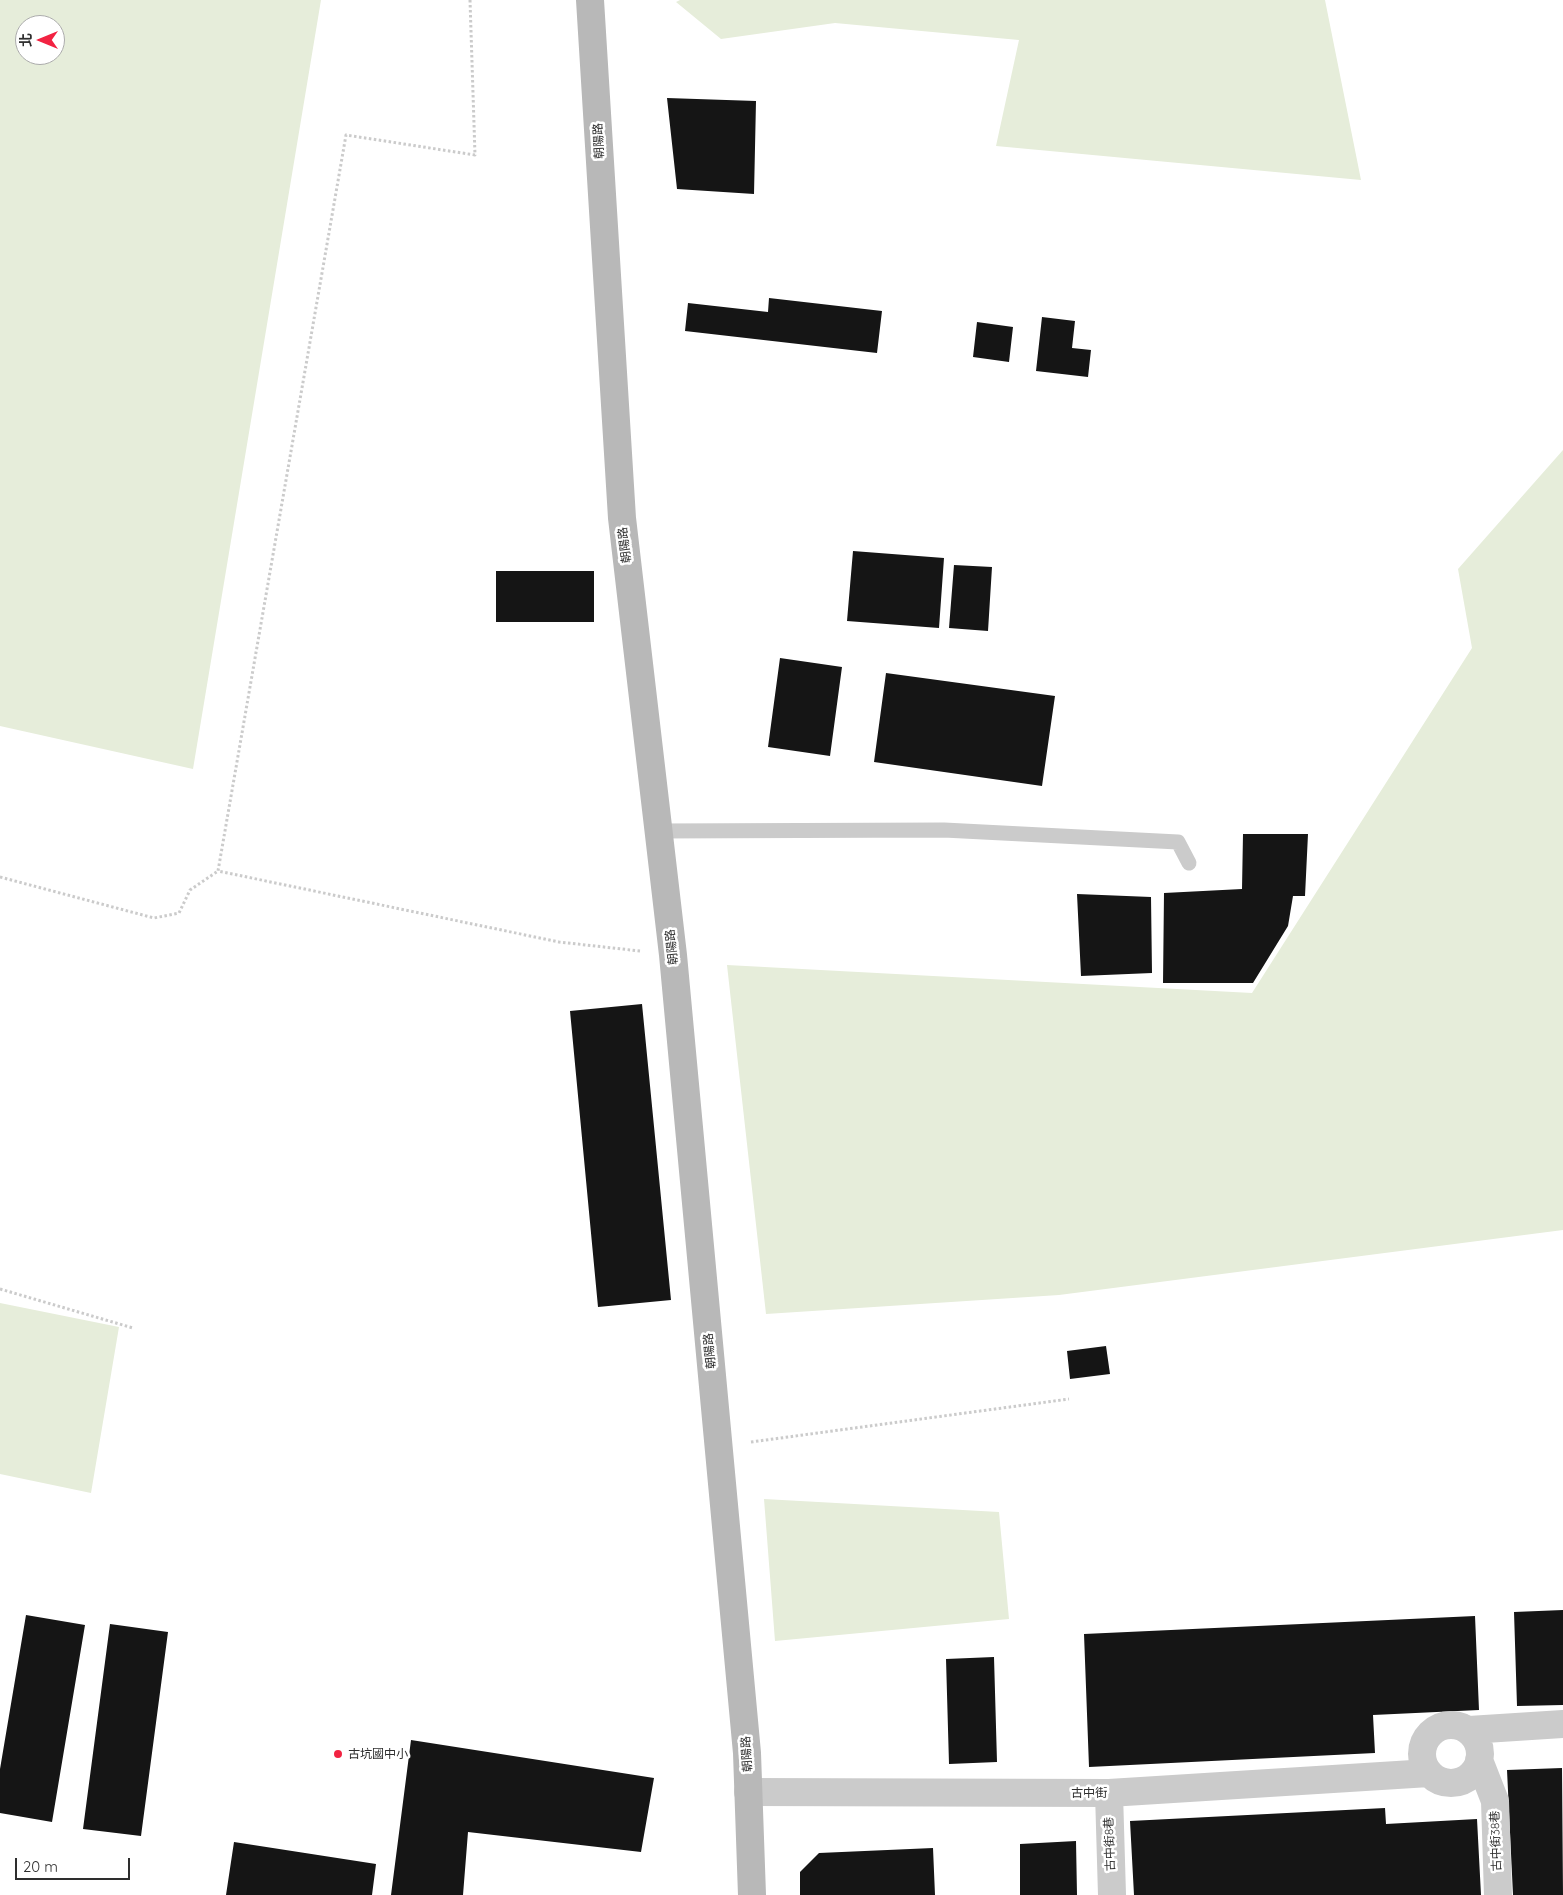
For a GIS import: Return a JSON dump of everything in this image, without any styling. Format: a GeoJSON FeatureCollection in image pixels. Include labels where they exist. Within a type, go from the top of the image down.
{"type":"FeatureCollection","features":[{"type":"Feature","properties":{"kind":"main road","name":"朝陽路"},"geometry":{"type":"LineString","coordinates":[[590,0],[622,518],[673,955],[747,1753],[752,1895]]}},
{"type":"Feature","properties":{"kind":"street"},"geometry":{"type":"LineString","coordinates":[[1469,1730],[1478,1744],[1479,1760],[1476,1768],[1470,1776],[1453,1783],[1436,1779],[1424,1764],[1422,1755],[1427,1737],[1442,1726],[1460,1726],[1469,1730],[1563,1724]]}},
{"type":"Feature","properties":{"kind":"street","name":"古中街38巷"},"geometry":{"type":"LineString","coordinates":[[1479,1760],[1495,1801],[1498,1895]]}},
{"type":"Feature","properties":{"kind":"street","name":"古中街"},"geometry":{"type":"LineString","coordinates":[[748,1792],[1108,1793],[1429,1772]]}},
{"type":"Feature","properties":{"kind":"street","name":"古中街8巷"},"geometry":{"type":"LineString","coordinates":[[1108,1793],[1112,1895]]}},
{"type":"Feature","properties":{"kind":"lane"},"geometry":{"type":"LineString","coordinates":[[658,831],[944,830],[1178,842],[1188,863]]}},
{"type":"Feature","properties":{"kind":"path"},"geometry":{"type":"LineString","coordinates":[[0,876],[154,918],[180,913],[190,890],[218,870],[346,135],[475,155],[470,0]]}},
{"type":"Feature","properties":{"kind":"path"},"geometry":{"type":"LineString","coordinates":[[218,870],[559,942],[673,955]]}},
{"type":"Feature","properties":{"kind":"path"},"geometry":{"type":"LineString","coordinates":[[0,1290],[133,1328]]}},
{"type":"Feature","properties":{"kind":"path"},"geometry":{"type":"LineString","coordinates":[[719,1447],[1068,1399]]}},
{"type":"Feature","properties":{"kind":"green space"},"geometry":{"type":"Polygon","coordinates":[[[0,0],[321,0],[193,769],[0,726],[0,0]]]}},
{"type":"Feature","properties":{"kind":"green space"},"geometry":{"type":"Polygon","coordinates":[[[680,0],[1325,0],[1361,180],[996,146],[1019,40],[835,23],[721,39],[676,2],[680,0]]]}},
{"type":"Feature","properties":{"kind":"green space"},"geometry":{"type":"Polygon","coordinates":[[[1563,450],[1563,1230],[1059,1295],[766,1314],[727,965],[1252,993],[1472,648],[1458,569],[1563,450]]]}},
{"type":"Feature","properties":{"kind":"green space"},"geometry":{"type":"Polygon","coordinates":[[[0,1303],[119,1327],[91,1493],[0,1474],[0,1303]]]}},
{"type":"Feature","properties":{"kind":"green space"},"geometry":{"type":"Polygon","coordinates":[[[764,1499],[999,1512],[1009,1619],[775,1641],[764,1499]]]}},
{"type":"Feature","properties":{"kind":"building"},"geometry":{"type":"Polygon","coordinates":[[[667,98],[756,101],[754,194],[677,189],[667,98]]]}},
{"type":"Feature","properties":{"kind":"building"},"geometry":{"type":"Polygon","coordinates":[[[769,298],[882,311],[877,353],[685,331],[688,303],[768,312],[769,298]]]}},
{"type":"Feature","properties":{"kind":"building"},"geometry":{"type":"Polygon","coordinates":[[[1042,317],[1075,321],[1072,348],[1091,350],[1088,377],[1036,371],[1042,317]]]}},
{"type":"Feature","properties":{"kind":"building"},"geometry":{"type":"Polygon","coordinates":[[[977,322],[1013,327],[1009,362],[973,357],[977,322]]]}},
{"type":"Feature","properties":{"kind":"building"},"geometry":{"type":"Polygon","coordinates":[[[853,551],[944,558],[939,628],[847,621],[853,551]]]}},
{"type":"Feature","properties":{"kind":"building"},"geometry":{"type":"Polygon","coordinates":[[[954,565],[992,567],[988,631],[949,628],[954,565]]]}},
{"type":"Feature","properties":{"kind":"building"},"geometry":{"type":"Polygon","coordinates":[[[496,571],[594,571],[594,622],[496,622],[496,571]]]}},
{"type":"Feature","properties":{"kind":"building"},"geometry":{"type":"Polygon","coordinates":[[[780,658],[842,667],[830,756],[768,747],[780,658]]]}},
{"type":"Feature","properties":{"kind":"building"},"geometry":{"type":"Polygon","coordinates":[[[886,673],[1055,696],[1042,786],[874,762],[886,673]]]}},
{"type":"Feature","properties":{"kind":"building"},"geometry":{"type":"Polygon","coordinates":[[[1243,834],[1308,834],[1305,896],[1293,896],[1288,926],[1253,983],[1163,983],[1164,893],[1242,889],[1243,834]]]}},
{"type":"Feature","properties":{"kind":"building"},"geometry":{"type":"Polygon","coordinates":[[[1077,894],[1151,897],[1152,973],[1081,976],[1077,894]]]}},
{"type":"Feature","properties":{"kind":"building"},"geometry":{"type":"Polygon","coordinates":[[[642,1004],[671,1300],[598,1307],[570,1011],[642,1004]]]}},
{"type":"Feature","properties":{"kind":"building"},"geometry":{"type":"Polygon","coordinates":[[[1106,1346],[1110,1374],[1070,1379],[1067,1351],[1106,1346]]]}},
{"type":"Feature","properties":{"kind":"building"},"geometry":{"type":"Polygon","coordinates":[[[1563,1610],[1563,1705],[1517,1706],[1514,1612],[1563,1610]]]}},
{"type":"Feature","properties":{"kind":"building"},"geometry":{"type":"Polygon","coordinates":[[[26,1615],[85,1625],[52,1822],[0,1813],[0,1769],[26,1615]]]}},
{"type":"Feature","properties":{"kind":"building"},"geometry":{"type":"Polygon","coordinates":[[[1475,1616],[1479,1710],[1373,1715],[1375,1753],[1089,1767],[1084,1634],[1475,1616]]]}},
{"type":"Feature","properties":{"kind":"building"},"geometry":{"type":"Polygon","coordinates":[[[110,1624],[168,1632],[141,1836],[83,1829],[110,1624]]]}},
{"type":"Feature","properties":{"kind":"building"},"geometry":{"type":"Polygon","coordinates":[[[994,1657],[997,1762],[949,1764],[946,1659],[994,1657]]]}},
{"type":"Feature","properties":{"kind":"building"},"geometry":{"type":"Polygon","coordinates":[[[411,1740],[654,1778],[641,1852],[468,1832],[463,1895],[391,1895],[411,1740]]]}},
{"type":"Feature","properties":{"kind":"building"},"geometry":{"type":"Polygon","coordinates":[[[1562,1768],[1563,1895],[1513,1895],[1507,1770],[1562,1768]]]}},
{"type":"Feature","properties":{"kind":"building"},"geometry":{"type":"Polygon","coordinates":[[[1385,1808],[1386,1824],[1477,1819],[1481,1895],[1134,1895],[1130,1821],[1385,1808]]]}},
{"type":"Feature","properties":{"kind":"building"},"geometry":{"type":"Polygon","coordinates":[[[1076,1841],[1077,1895],[1020,1895],[1020,1844],[1076,1841]]]}},
{"type":"Feature","properties":{"kind":"building"},"geometry":{"type":"Polygon","coordinates":[[[234,1842],[376,1864],[372,1895],[226,1895],[234,1842]]]}},
{"type":"Feature","properties":{"kind":"building"},"geometry":{"type":"Polygon","coordinates":[[[933,1848],[935,1895],[800,1895],[800,1872],[819,1853],[933,1848]]]}},
{"type":"Feature","properties":{"kind":"place","name":"古坑國中小"},"geometry":{"type":"Point","coordinates":[338,1754]}}]}
